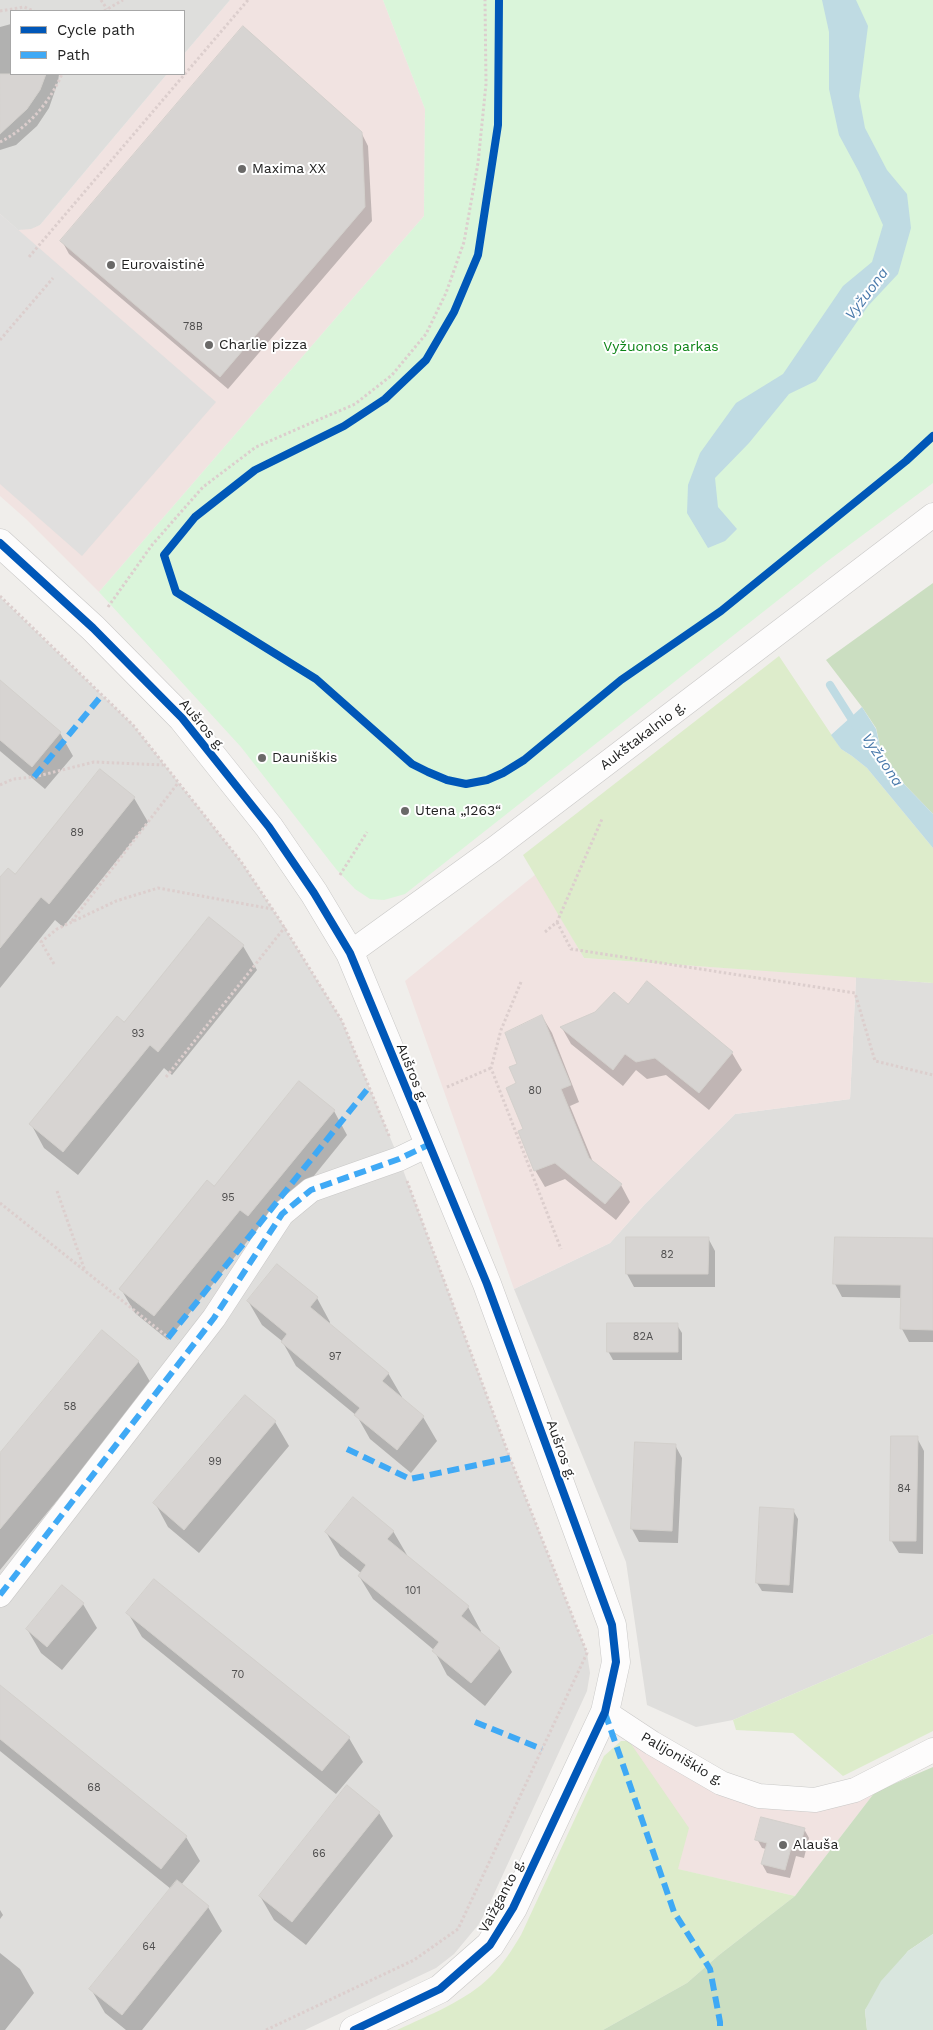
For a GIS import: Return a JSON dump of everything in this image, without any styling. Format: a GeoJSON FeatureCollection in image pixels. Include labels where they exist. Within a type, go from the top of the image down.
{"type":"FeatureCollection","features":[{"type":"Feature","properties":{"kind":"street","name":"Aukštakalnio g."},"geometry":{"type":"LineString","coordinates":[[350,953],[494,849],[933,515]]}},
{"type":"Feature","properties":{"kind":"street","name":"Aušros g."},"geometry":{"type":"LineString","coordinates":[[0,543],[93,628],[182,718],[270,828],[314,893],[350,953],[487,1284],[612,1625],[616,1662],[605,1712]]}},
{"type":"Feature","properties":{"kind":"street"},"geometry":{"type":"LineString","coordinates":[[0,1595],[214,1318],[282,1214],[311,1190],[399,1159],[428,1145]]}},
{"type":"Feature","properties":{"kind":"street","name":"Palijoniškio g."},"geometry":{"type":"LineString","coordinates":[[605,1712],[652,1743],[721,1783],[759,1796],[815,1800],[855,1790],[933,1750]]}},
{"type":"Feature","properties":{"kind":"street","name":"Vaižganto g."},"geometry":{"type":"LineString","coordinates":[[354,2030],[440,1989],[490,1944],[513,1908],[605,1712]]}},
{"type":"Feature","properties":{"kind":"path"},"geometry":{"type":"LineString","coordinates":[[100,0],[105,10],[123,0]]}},
{"type":"Feature","properties":{"kind":"path"},"geometry":{"type":"LineString","coordinates":[[185,74],[248,0]]}},
{"type":"Feature","properties":{"kind":"path"},"geometry":{"type":"LineString","coordinates":[[93,628],[152,545],[204,488],[256,447],[355,404],[392,375],[426,334],[446,292],[464,242],[478,163],[486,84],[485,0]]}},
{"type":"Feature","properties":{"kind":"path"},"geometry":{"type":"LineString","coordinates":[[0,10],[24,7],[32,10]]}},
{"type":"Feature","properties":{"kind":"path"},"geometry":{"type":"LineString","coordinates":[[0,142],[10,137],[32,118],[53,94],[62,75]]}},
{"type":"Feature","properties":{"kind":"path"},"geometry":{"type":"LineString","coordinates":[[28,257],[184,75]]}},
{"type":"Feature","properties":{"kind":"path"},"geometry":{"type":"LineString","coordinates":[[0,340],[53,278]]}},
{"type":"Feature","properties":{"kind":"path"},"geometry":{"type":"LineString","coordinates":[[0,596],[133,725],[242,863],[342,1021],[399,1159],[510,1458],[587,1653],[458,1929],[414,1960],[266,2030]]}},
{"type":"Feature","properties":{"kind":"path"},"geometry":{"type":"LineString","coordinates":[[0,785],[13,778],[34,777],[94,762],[164,764]]}},
{"type":"Feature","properties":{"kind":"path"},"geometry":{"type":"LineString","coordinates":[[70,922],[178,783]]}},
{"type":"Feature","properties":{"kind":"path"},"geometry":{"type":"LineString","coordinates":[[546,932],[557,922],[602,819]]}},
{"type":"Feature","properties":{"kind":"path"},"geometry":{"type":"LineString","coordinates":[[340,874],[367,832]]}},
{"type":"Feature","properties":{"kind":"path"},"geometry":{"type":"LineString","coordinates":[[54,964],[41,942],[56,929],[116,901],[158,888],[272,909]]}},
{"type":"Feature","properties":{"kind":"path"},"geometry":{"type":"LineString","coordinates":[[557,922],[571,949],[855,994],[875,1061],[933,1075]]}},
{"type":"Feature","properties":{"kind":"path"},"geometry":{"type":"LineString","coordinates":[[166,1077],[284,928]]}},
{"type":"Feature","properties":{"kind":"path"},"geometry":{"type":"LineString","coordinates":[[521,982],[501,1030],[491,1068],[561,1249]]}},
{"type":"Feature","properties":{"kind":"path"},"geometry":{"type":"LineString","coordinates":[[447,1087],[491,1068]]}},
{"type":"Feature","properties":{"kind":"path"},"geometry":{"type":"LineString","coordinates":[[57,1191],[85,1272]]}},
{"type":"Feature","properties":{"kind":"path"},"geometry":{"type":"LineString","coordinates":[[0,1203],[187,1353]]}},
{"type":"Feature","properties":{"kind":"shaded area"},"geometry":{"type":"Polygon","coordinates":[[[0,0],[230,0],[185,53],[185,10],[10,10],[10,75],[166,75],[40,225],[31,229],[18,230],[0,214],[0,0]]]}},
{"type":"Feature","properties":{"kind":"shaded area"},"geometry":{"type":"Polygon","coordinates":[[[230,0],[383,0],[425,109],[424,216],[99,592],[26,519],[0,496],[0,214],[18,230],[40,225],[166,75],[185,75],[185,53],[230,0]]]}},
{"type":"Feature","properties":{"kind":"shaded area"},"geometry":{"type":"Polygon","coordinates":[[[0,214],[216,402],[82,556],[0,484],[0,214]]]}},
{"type":"Feature","properties":{"kind":"shaded area"},"geometry":{"type":"Polygon","coordinates":[[[0,597],[133,725],[242,863],[342,1021],[399,1159],[510,1458],[587,1653],[590,1673],[587,1691],[479,1924],[454,1954],[436,1968],[305,2030],[0,2030],[0,597]]]}},
{"type":"Feature","properties":{"kind":"shaded area"},"geometry":{"type":"Polygon","coordinates":[[[536,874],[584,958],[856,977],[850,1099],[735,1114],[645,1204],[610,1243],[514,1289],[405,981],[536,874]]]}},
{"type":"Feature","properties":{"kind":"shaded area"},"geometry":{"type":"Polygon","coordinates":[[[856,977],[933,983],[933,1634],[733,1720],[696,1727],[647,1705],[626,1562],[514,1289],[610,1243],[645,1204],[735,1114],[850,1099],[856,977]]]}},
{"type":"Feature","properties":{"kind":"shaded area"},"geometry":{"type":"Polygon","coordinates":[[[629,1741],[707,1788],[875,1792],[795,1896],[677,1869],[629,1741]]]}},
{"type":"Feature","properties":{"kind":"shaded area"},"geometry":{"type":"Polygon","coordinates":[[[933,1934],[933,2030],[867,2030],[865,2010],[881,1981],[908,1951],[933,1934]]]}},
{"type":"Feature","properties":{"kind":"green space","name":"Vyžuonos parkas"},"geometry":{"type":"Polygon","coordinates":[[[383,0],[933,0],[933,483],[829,560],[405,894],[384,900],[370,899],[355,889],[336,869],[241,747],[99,592],[424,216],[425,109],[383,0]]]}},
{"type":"Feature","properties":{"kind":"green space"},"geometry":{"type":"Polygon","coordinates":[[[933,583],[933,814],[904,784],[881,750],[876,728],[826,660],[933,583]]]}},
{"type":"Feature","properties":{"kind":"green space"},"geometry":{"type":"Polygon","coordinates":[[[779,656],[841,749],[867,768],[933,848],[933,983],[584,958],[523,855],[779,656]]]}},
{"type":"Feature","properties":{"kind":"green space"},"geometry":{"type":"Polygon","coordinates":[[[933,1634],[933,1731],[843,1776],[793,1733],[736,1730],[733,1720],[933,1634]]]}},
{"type":"Feature","properties":{"kind":"green space"},"geometry":{"type":"Polygon","coordinates":[[[621,1741],[629,1741],[689,1828],[678,1869],[795,1896],[719,1955],[687,1983],[603,2030],[397,2030],[447,2007],[470,1993],[491,1976],[503,1962],[521,1935],[604,1756],[621,1741]]]}},
{"type":"Feature","properties":{"kind":"green space"},"geometry":{"type":"Polygon","coordinates":[[[933,1767],[933,1934],[908,1951],[865,2010],[867,2030],[603,2030],[687,1983],[719,1955],[795,1896],[875,1792],[933,1767]]]}},
{"type":"Feature","properties":{"kind":"water"},"geometry":{"type":"Polygon","coordinates":[[[822,0],[856,0],[868,26],[859,96],[865,128],[887,170],[907,194],[911,228],[898,274],[868,306],[816,381],[789,394],[749,443],[715,478],[718,507],[737,529],[725,541],[708,548],[687,513],[688,485],[700,453],[736,403],[783,374],[843,286],[872,262],[883,225],[859,172],[839,135],[829,89],[829,32],[822,0]]]}},
{"type":"Feature","properties":{"kind":"water"},"geometry":{"type":"Polygon","coordinates":[[[862,707],[876,729],[881,750],[904,784],[933,814],[933,848],[867,768],[841,749],[831,735],[862,707]]]}},
{"type":"Feature","properties":{"kind":"building","name":"Maxima XX"},"geometry":{"type":"Polygon","coordinates":[[[243,26],[362,132],[365,207],[220,377],[60,241],[243,26]]]}},
{"type":"Feature","properties":{"kind":"building"},"geometry":{"type":"Polygon","coordinates":[[[0,74],[46,75],[40,90],[27,109],[0,134],[0,74]]]}},
{"type":"Feature","properties":{"kind":"building"},"geometry":{"type":"Polygon","coordinates":[[[0,680],[61,732],[32,767],[0,740],[0,680]]]}},
{"type":"Feature","properties":{"kind":"building"},"geometry":{"type":"Polygon","coordinates":[[[100,769],[135,797],[49,904],[41,897],[0,948],[0,877],[8,868],[15,874],[100,769]]]}},
{"type":"Feature","properties":{"kind":"building"},"geometry":{"type":"Polygon","coordinates":[[[209,917],[244,945],[158,1052],[150,1045],[63,1152],[29,1124],[117,1016],[124,1022],[209,917]]]}},
{"type":"Feature","properties":{"kind":"building"},"geometry":{"type":"Polygon","coordinates":[[[647,981],[733,1052],[699,1093],[655,1058],[636,1062],[625,1054],[613,1070],[560,1027],[595,1012],[614,992],[628,1004],[647,981]]]}},
{"type":"Feature","properties":{"kind":"building"},"geometry":{"type":"Polygon","coordinates":[[[542,1015],[571,1085],[561,1089],[589,1158],[622,1184],[605,1204],[555,1163],[534,1171],[518,1131],[523,1129],[506,1088],[516,1083],[509,1067],[517,1064],[505,1033],[542,1015]]]}},
{"type":"Feature","properties":{"kind":"building"},"geometry":{"type":"Polygon","coordinates":[[[299,1081],[335,1110],[248,1216],[240,1210],[154,1316],[119,1289],[207,1180],[214,1186],[299,1081]]]}},
{"type":"Feature","properties":{"kind":"building"},"geometry":{"type":"Polygon","coordinates":[[[626,1237],[709,1237],[708,1274],[626,1274],[626,1237]]]}},
{"type":"Feature","properties":{"kind":"building"},"geometry":{"type":"Polygon","coordinates":[[[835,1237],[933,1238],[933,1330],[900,1329],[901,1285],[833,1284],[835,1237]]]}},
{"type":"Feature","properties":{"kind":"building"},"geometry":{"type":"Polygon","coordinates":[[[277,1264],[318,1297],[310,1307],[389,1373],[382,1381],[424,1416],[397,1450],[354,1415],[360,1408],[281,1342],[287,1334],[247,1301],[277,1264]]]}},
{"type":"Feature","properties":{"kind":"building"},"geometry":{"type":"Polygon","coordinates":[[[607,1323],[678,1323],[678,1352],[607,1352],[607,1323]]]}},
{"type":"Feature","properties":{"kind":"building"},"geometry":{"type":"Polygon","coordinates":[[[102,1330],[139,1361],[0,1529],[0,1453],[102,1330]]]}},
{"type":"Feature","properties":{"kind":"building"},"geometry":{"type":"Polygon","coordinates":[[[245,1395],[276,1421],[184,1530],[153,1503],[245,1395]]]}},
{"type":"Feature","properties":{"kind":"building"},"geometry":{"type":"Polygon","coordinates":[[[891,1436],[918,1436],[916,1541],[890,1541],[891,1436]]]}},
{"type":"Feature","properties":{"kind":"building"},"geometry":{"type":"Polygon","coordinates":[[[635,1442],[676,1444],[672,1531],[631,1529],[635,1442]]]}},
{"type":"Feature","properties":{"kind":"building"},"geometry":{"type":"Polygon","coordinates":[[[353,1497],[394,1531],[387,1539],[469,1606],[461,1616],[500,1648],[471,1683],[432,1651],[439,1642],[358,1576],[366,1565],[325,1532],[353,1497]]]}},
{"type":"Feature","properties":{"kind":"building"},"geometry":{"type":"Polygon","coordinates":[[[760,1507],[794,1509],[789,1585],[756,1583],[760,1507]]]}},
{"type":"Feature","properties":{"kind":"building"},"geometry":{"type":"Polygon","coordinates":[[[154,1579],[350,1737],[322,1771],[126,1613],[154,1579]]]}},
{"type":"Feature","properties":{"kind":"building"},"geometry":{"type":"Polygon","coordinates":[[[62,1585],[84,1603],[47,1647],[26,1629],[62,1585]]]}},
{"type":"Feature","properties":{"kind":"building"},"geometry":{"type":"Polygon","coordinates":[[[0,1685],[187,1836],[161,1869],[0,1739],[0,1685]]]}},
{"type":"Feature","properties":{"kind":"building"},"geometry":{"type":"Polygon","coordinates":[[[347,1785],[380,1812],[292,1922],[259,1896],[347,1785]]]}},
{"type":"Feature","properties":{"kind":"building","name":"Alauša"},"geometry":{"type":"Polygon","coordinates":[[[761,1817],[805,1828],[799,1850],[791,1848],[785,1870],[761,1864],[767,1843],[755,1840],[761,1817]]]}},
{"type":"Feature","properties":{"kind":"building"},"geometry":{"type":"Polygon","coordinates":[[[177,1880],[209,1906],[122,2015],[89,1989],[177,1880]]]}},
{"type":"Feature","properties":{"kind":"waterway","name":"Vyžuona"},"geometry":{"type":"LineString","coordinates":[[830,685],[856,726]]}},
{"type":"Feature","properties":{"kind":"marked path"},"geometry":{"type":"LineString","coordinates":[[34,777],[102,695]]}},
{"type":"Feature","properties":{"kind":"marked path"},"geometry":{"type":"LineString","coordinates":[[168,1338],[369,1087]]}},
{"type":"Feature","properties":{"kind":"marked path"},"geometry":{"type":"LineString","coordinates":[[0,1595],[214,1318],[282,1214],[311,1190],[399,1159],[428,1145]]}},
{"type":"Feature","properties":{"kind":"marked path"},"geometry":{"type":"LineString","coordinates":[[347,1449],[410,1479],[510,1458]]}},
{"type":"Feature","properties":{"kind":"marked path"},"geometry":{"type":"LineString","coordinates":[[605,1713],[674,1912],[710,1969],[720,2030]]}},
{"type":"Feature","properties":{"kind":"marked path"},"geometry":{"type":"LineString","coordinates":[[475,1722],[542,1749]]}},
{"type":"Feature","properties":{"kind":"cycle path"},"geometry":{"type":"LineString","coordinates":[[499,0],[498,125],[478,255],[454,312],[426,360],[385,399],[344,426],[255,470],[195,517],[164,555],[176,592],[316,679],[412,764],[447,780],[466,784],[487,780],[524,760],[621,680],[721,611],[906,461],[933,436]]}},
{"type":"Feature","properties":{"kind":"cycle path"},"geometry":{"type":"LineString","coordinates":[[0,543],[93,628],[182,718],[269,827],[314,893],[350,953],[487,1284],[612,1625],[616,1662],[605,1712],[513,1908],[490,1945],[440,1989],[354,2030]]}},
{"type":"Feature","properties":{"kind":"place","name":"Maxima XX"},"geometry":{"type":"Point","coordinates":[242,169]}},
{"type":"Feature","properties":{"kind":"place","name":"Eurovaistinė"},"geometry":{"type":"Point","coordinates":[111,265]}},
{"type":"Feature","properties":{"kind":"place","name":"Charlie pizza"},"geometry":{"type":"Point","coordinates":[209,345]}},
{"type":"Feature","properties":{"kind":"place","name":"Dauniškis"},"geometry":{"type":"Point","coordinates":[262,758]}},
{"type":"Feature","properties":{"kind":"place","name":"Utena „1263“"},"geometry":{"type":"Point","coordinates":[405,811]}},
{"type":"Feature","properties":{"kind":"place","name":"Alauša"},"geometry":{"type":"Point","coordinates":[783,1845]}}]}
